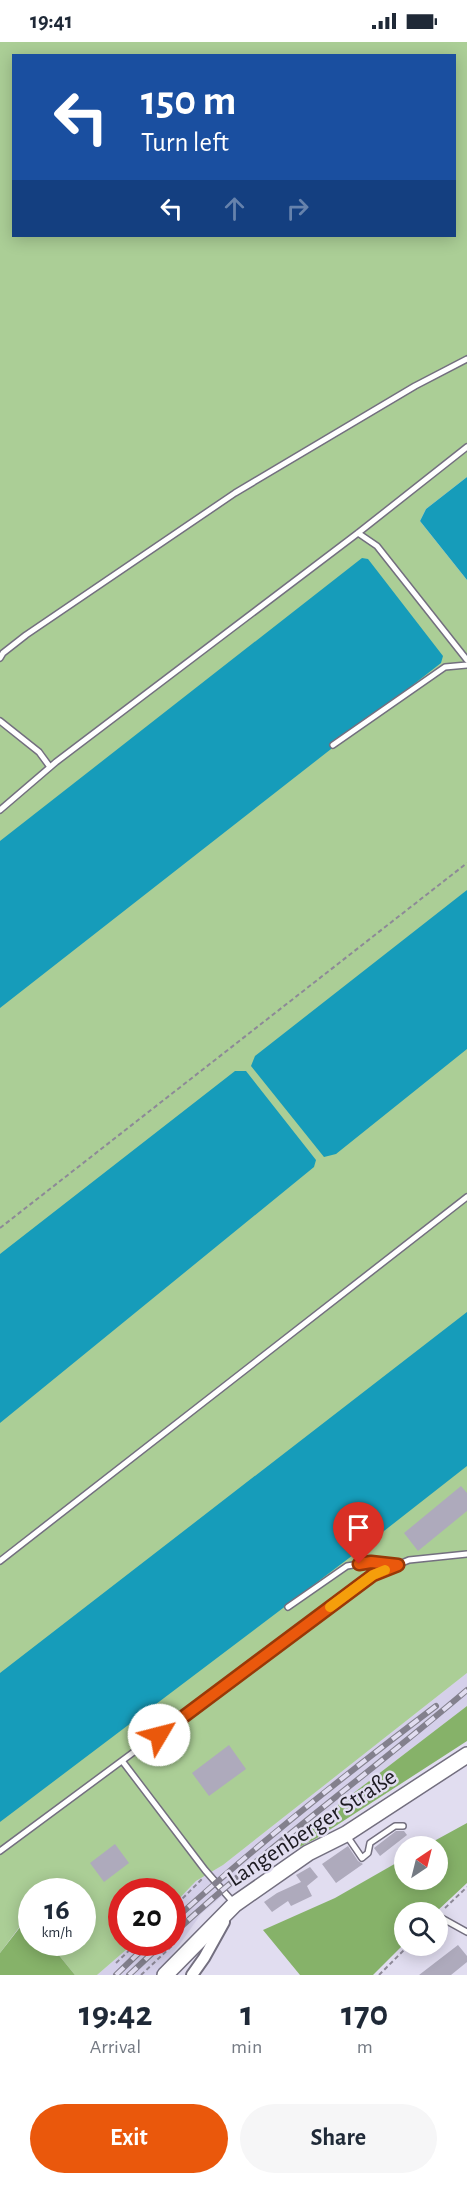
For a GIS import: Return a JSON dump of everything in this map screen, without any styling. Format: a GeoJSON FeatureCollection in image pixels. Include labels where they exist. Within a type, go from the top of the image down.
{"type":"FeatureCollection","features":[{"type":"Feature","properties":{"kind":"main road","name":"Langenberger Straße"},"geometry":{"type":"LineString","coordinates":[[165,1975],[235,1904],[308,1853],[346,1834],[467,1755]]}},
{"type":"Feature","properties":{"kind":"street"},"geometry":{"type":"LineString","coordinates":[[192,1975],[235,1904]]}},
{"type":"Feature","properties":{"kind":"lane"},"geometry":{"type":"LineString","coordinates":[[0,658],[26,635],[235,493],[467,359]]}},
{"type":"Feature","properties":{"kind":"lane"},"geometry":{"type":"LineString","coordinates":[[0,810],[50,767],[358,533],[467,447]]}},
{"type":"Feature","properties":{"kind":"lane"},"geometry":{"type":"LineString","coordinates":[[358,533],[377,546],[467,660]]}},
{"type":"Feature","properties":{"kind":"lane"},"geometry":{"type":"LineString","coordinates":[[333,745],[445,667],[467,665]]}},
{"type":"Feature","properties":{"kind":"lane"},"geometry":{"type":"LineString","coordinates":[[0,721],[39,752],[50,767]]}},
{"type":"Feature","properties":{"kind":"lane"},"geometry":{"type":"LineString","coordinates":[[0,1561],[467,1197]]}},
{"type":"Feature","properties":{"kind":"lane"},"geometry":{"type":"LineString","coordinates":[[0,1851],[373,1575],[409,1560],[467,1554]]}},
{"type":"Feature","properties":{"kind":"lane"},"geometry":{"type":"LineString","coordinates":[[288,1607],[347,1566],[371,1562],[398,1565]]}},
{"type":"Feature","properties":{"kind":"lane"},"geometry":{"type":"LineString","coordinates":[[123,1762],[208,1874],[235,1904]]}},
{"type":"Feature","properties":{"kind":"lane"},"geometry":{"type":"LineString","coordinates":[[346,1834],[362,1858],[368,1853],[370,1843],[395,1826],[403,1826]]}},
{"type":"Feature","properties":{"kind":"lane"},"geometry":{"type":"LineString","coordinates":[[448,1922],[467,1932]]}},
{"type":"Feature","properties":{"kind":"path"},"geometry":{"type":"LineString","coordinates":[[0,1228],[467,863]]}},
{"type":"Feature","properties":{"kind":"path"},"geometry":{"type":"LineString","coordinates":[[186,1894],[208,1874]]}},
{"type":"Feature","properties":{"kind":"path"},"geometry":{"type":"LineString","coordinates":[[448,1906],[467,1887]]}},
{"type":"Feature","properties":{"kind":"path"},"geometry":{"type":"LineString","coordinates":[[116,1963],[123,1956]]}},
{"type":"Feature","properties":{"kind":"path"},"geometry":{"type":"LineString","coordinates":[[379,1975],[398,1956]]}},
{"type":"Feature","properties":{"kind":"shaded area"},"geometry":{"type":"Polygon","coordinates":[[[467,1673],[467,1706],[334,1808],[278,1858],[239,1882],[201,1914],[186,1935],[186,1891],[196,1881],[223,1865],[467,1673]]]}},
{"type":"Feature","properties":{"kind":"shaded area"},"geometry":{"type":"Polygon","coordinates":[[[119,1956],[171,1956],[158,1975],[97,1975],[119,1956]]]}},
{"type":"Feature","properties":{"kind":"green space"},"geometry":{"type":"Polygon","coordinates":[[[0,42],[467,42],[467,477],[426,509],[420,521],[467,580],[467,1673],[223,1865],[196,1881],[186,1891],[186,1878],[108,1878],[108,1956],[119,1956],[97,1975],[75,1975],[60,1956],[96,1956],[96,1878],[18,1878],[18,1929],[0,1953],[0,42]]]}},
{"type":"Feature","properties":{"kind":"green space"},"geometry":{"type":"Polygon","coordinates":[[[467,1706],[467,1741],[317,1838],[278,1858],[334,1808],[467,1706]]]}},
{"type":"Feature","properties":{"kind":"green space"},"geometry":{"type":"Polygon","coordinates":[[[467,1823],[467,1883],[447,1902],[394,1902],[394,1954],[373,1975],[300,1975],[263,1930],[335,1898],[394,1864],[394,1890],[448,1890],[448,1836],[443,1836],[467,1823]]]}},
{"type":"Feature","properties":{"kind":"green space"},"geometry":{"type":"Polygon","coordinates":[[[18,1930],[18,1956],[60,1956],[75,1975],[0,1975],[0,1953],[18,1930]]]}},
{"type":"Feature","properties":{"kind":"water"},"geometry":{"type":"Polygon","coordinates":[[[467,477],[467,580],[420,521],[426,509],[467,477]]]}},
{"type":"Feature","properties":{"kind":"water"},"geometry":{"type":"Polygon","coordinates":[[[362,558],[368,559],[443,656],[441,663],[0,1008],[0,841],[362,558]]]}},
{"type":"Feature","properties":{"kind":"water"},"geometry":{"type":"Polygon","coordinates":[[[467,890],[467,1049],[336,1154],[324,1157],[251,1066],[255,1056],[467,890]]]}},
{"type":"Feature","properties":{"kind":"water"},"geometry":{"type":"Polygon","coordinates":[[[235,1071],[246,1071],[316,1160],[314,1167],[0,1423],[0,1254],[235,1071]]]}},
{"type":"Feature","properties":{"kind":"water"},"geometry":{"type":"Polygon","coordinates":[[[467,1312],[467,1466],[0,1822],[0,1673],[467,1312]]]}},
{"type":"Feature","properties":{"kind":"building"},"geometry":{"type":"Polygon","coordinates":[[[461,1486],[467,1493],[467,1511],[418,1551],[404,1533],[461,1486]]]}},
{"type":"Feature","properties":{"kind":"building"},"geometry":{"type":"Polygon","coordinates":[[[229,1745],[246,1769],[209,1796],[192,1773],[229,1745]]]}},
{"type":"Feature","properties":{"kind":"building"},"geometry":{"type":"Polygon","coordinates":[[[396,1831],[404,1831],[407,1835],[394,1836],[394,1845],[380,1856],[374,1848],[396,1831]]]}},
{"type":"Feature","properties":{"kind":"building"},"geometry":{"type":"Polygon","coordinates":[[[115,1844],[129,1863],[104,1882],[90,1863],[115,1844]]]}},
{"type":"Feature","properties":{"kind":"building"},"geometry":{"type":"Polygon","coordinates":[[[348,1846],[358,1861],[363,1864],[336,1883],[322,1864],[348,1846]]]}},
{"type":"Feature","properties":{"kind":"building"},"geometry":{"type":"Polygon","coordinates":[[[310,1867],[318,1877],[307,1886],[312,1896],[291,1906],[288,1901],[272,1912],[264,1902],[301,1882],[296,1875],[310,1867]]]}},
{"type":"Feature","properties":{"kind":"building"},"geometry":{"type":"Polygon","coordinates":[[[458,1945],[467,1956],[467,1962],[451,1975],[419,1975],[444,1956],[448,1956],[448,1953],[458,1945]]]}},
{"type":"Feature","properties":{"kind":"railway"},"geometry":{"type":"LineString","coordinates":[[186,1923],[281,1841],[467,1690]]}},
{"type":"Feature","properties":{"kind":"railway"},"geometry":{"type":"LineString","coordinates":[[186,1910],[302,1811],[436,1706]]}},
{"type":"Feature","properties":{"kind":"railway"},"geometry":{"type":"LineString","coordinates":[[116,1975],[136,1956]]}},
{"type":"Feature","properties":{"kind":"railway"},"geometry":{"type":"LineString","coordinates":[[129,1975],[149,1956]]}},
{"type":"Feature","properties":{"kind":"slow traffic"},"geometry":{"type":"LineString","coordinates":[[330,1607],[373,1575],[385,1570]]}},
{"type":"Feature","properties":{"kind":"route"},"geometry":{"type":"LineString","coordinates":[[159,1735],[373,1575],[398,1565],[371,1562],[359,1564]]}}]}
